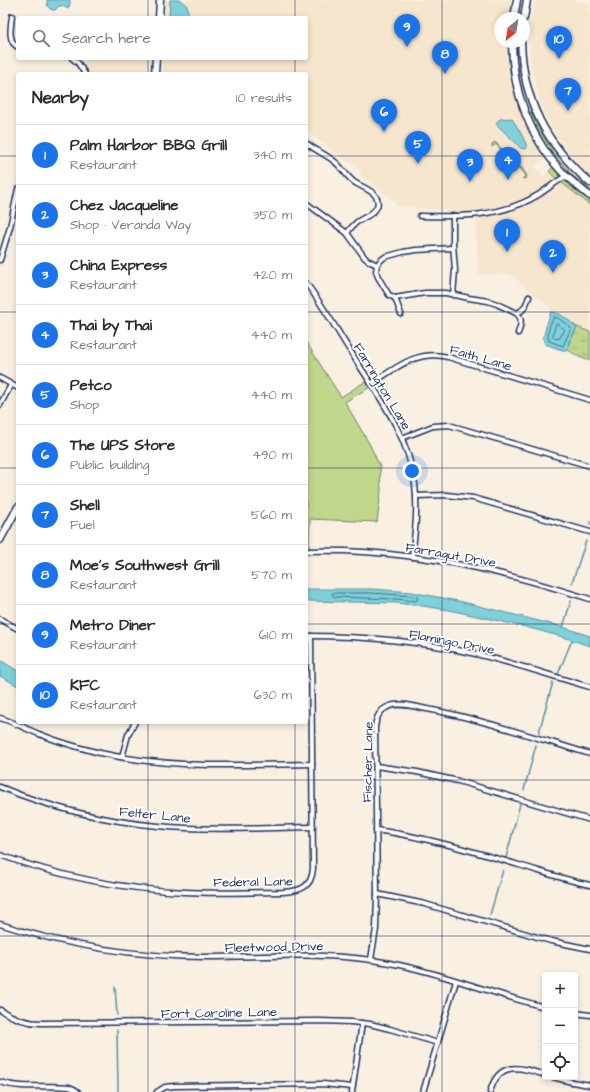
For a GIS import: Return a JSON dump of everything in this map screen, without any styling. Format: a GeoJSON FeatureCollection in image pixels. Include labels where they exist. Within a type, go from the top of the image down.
{"type":"FeatureCollection","features":[{"type":"Feature","properties":{"kind":"street"},"geometry":{"type":"LineString","coordinates":[[159,16],[160,0]]}},
{"type":"Feature","properties":{"kind":"street"},"geometry":{"type":"LineString","coordinates":[[515,12],[517,0]]}},
{"type":"Feature","properties":{"kind":"street"},"geometry":{"type":"LineString","coordinates":[[525,12],[527,0]]}},
{"type":"Feature","properties":{"kind":"street"},"geometry":{"type":"LineString","coordinates":[[12,16],[11,40],[16,46]]}},
{"type":"Feature","properties":{"kind":"street"},"geometry":{"type":"LineString","coordinates":[[513,48],[515,75],[521,104],[530,125],[538,139],[566,176],[590,196]]}},
{"type":"Feature","properties":{"kind":"street"},"geometry":{"type":"LineString","coordinates":[[521,48],[522,62],[528,91],[539,120],[557,149],[590,183]]}},
{"type":"Feature","properties":{"kind":"street"},"geometry":{"type":"LineString","coordinates":[[74,60],[84,72]]}},
{"type":"Feature","properties":{"kind":"street"},"geometry":{"type":"LineString","coordinates":[[155,72],[156,60]]}},
{"type":"Feature","properties":{"kind":"street"},"geometry":{"type":"LineString","coordinates":[[308,144],[340,166],[353,182],[370,191],[376,198],[377,206],[374,211],[358,222],[347,233]]}},
{"type":"Feature","properties":{"kind":"street"},"geometry":{"type":"LineString","coordinates":[[420,216],[453,217],[484,214],[512,207],[537,196],[566,176]]}},
{"type":"Feature","properties":{"kind":"street"},"geometry":{"type":"LineString","coordinates":[[0,260],[10,227],[16,198]]}},
{"type":"Feature","properties":{"kind":"street"},"geometry":{"type":"LineString","coordinates":[[308,204],[347,233],[365,258],[377,265]]}},
{"type":"Feature","properties":{"kind":"street"},"geometry":{"type":"LineString","coordinates":[[453,217],[453,248],[455,264],[453,294]]}},
{"type":"Feature","properties":{"kind":"street"},"geometry":{"type":"LineString","coordinates":[[453,248],[403,252],[383,258],[377,265],[376,271],[378,277],[389,295],[395,298],[425,293],[436,293],[453,294],[493,303],[520,316],[521,320],[518,333]]}},
{"type":"Feature","properties":{"kind":"street","name":"Farrington Lane"},"geometry":{"type":"LineString","coordinates":[[308,286],[388,410],[402,438],[411,466],[416,496],[416,522],[412,557]]}},
{"type":"Feature","properties":{"kind":"street"},"geometry":{"type":"LineString","coordinates":[[516,313],[521,312],[524,309],[529,297]]}},
{"type":"Feature","properties":{"kind":"street"},"geometry":{"type":"LineString","coordinates":[[395,298],[402,314]]}},
{"type":"Feature","properties":{"kind":"street","name":"Faith Lane"},"geometry":{"type":"LineString","coordinates":[[371,384],[413,358],[436,355],[448,357],[590,400]]}},
{"type":"Feature","properties":{"kind":"street"},"geometry":{"type":"LineString","coordinates":[[0,378],[16,387]]}},
{"type":"Feature","properties":{"kind":"street"},"geometry":{"type":"LineString","coordinates":[[0,405],[11,385]]}},
{"type":"Feature","properties":{"kind":"street"},"geometry":{"type":"LineString","coordinates":[[402,438],[434,426],[457,426],[590,466]]}},
{"type":"Feature","properties":{"kind":"street"},"geometry":{"type":"LineString","coordinates":[[416,496],[453,495],[473,498],[590,532]]}},
{"type":"Feature","properties":{"kind":"street"},"geometry":{"type":"LineString","coordinates":[[0,540],[16,512]]}},
{"type":"Feature","properties":{"kind":"street","name":"Farragut Drive"},"geometry":{"type":"LineString","coordinates":[[308,551],[343,551],[412,557],[460,564],[504,574],[590,599]]}},
{"type":"Feature","properties":{"kind":"street"},"geometry":{"type":"LineString","coordinates":[[0,619],[16,628]]}},
{"type":"Feature","properties":{"kind":"street","name":"Flamingo Drive"},"geometry":{"type":"LineString","coordinates":[[308,636],[374,638],[434,646],[488,657],[590,687]]}},
{"type":"Feature","properties":{"kind":"street","name":"Federal Lane"},"geometry":{"type":"LineString","coordinates":[[0,855],[69,876],[110,885],[133,888],[187,892],[294,891],[302,889],[306,886],[313,874],[312,700],[308,636]]}},
{"type":"Feature","properties":{"kind":"street","name":"Fischer Lane"},"geometry":{"type":"LineString","coordinates":[[371,959],[376,928],[377,894],[375,727],[376,720],[383,710],[394,705],[466,717],[590,754]]}},
{"type":"Feature","properties":{"kind":"street"},"geometry":{"type":"LineString","coordinates":[[0,718],[72,745],[122,758],[193,765],[312,764]]}},
{"type":"Feature","properties":{"kind":"street"},"geometry":{"type":"LineString","coordinates":[[122,758],[128,735],[134,724]]}},
{"type":"Feature","properties":{"kind":"street"},"geometry":{"type":"LineString","coordinates":[[376,766],[417,772],[458,781],[590,820]]}},
{"type":"Feature","properties":{"kind":"street","name":"Felter Lane"},"geometry":{"type":"LineString","coordinates":[[0,787],[68,810],[103,819],[138,824],[186,828],[312,827]]}},
{"type":"Feature","properties":{"kind":"street"},"geometry":{"type":"LineString","coordinates":[[376,830],[405,834],[439,842],[590,885]]}},
{"type":"Feature","properties":{"kind":"street"},"geometry":{"type":"LineString","coordinates":[[377,894],[425,904],[551,941],[590,949]]}},
{"type":"Feature","properties":{"kind":"street","name":"Fleetwood Drive"},"geometry":{"type":"LineString","coordinates":[[0,924],[49,938],[85,946],[158,955],[201,957],[333,956],[371,959],[404,966],[542,1005]]}},
{"type":"Feature","properties":{"kind":"street"},"geometry":{"type":"LineString","coordinates":[[423,1092],[456,981]]}},
{"type":"Feature","properties":{"kind":"street","name":"Fort Caroline Lane"},"geometry":{"type":"LineString","coordinates":[[0,1010],[19,1019],[38,1023],[320,1021],[362,1023],[390,1029],[438,1043]]}},
{"type":"Feature","properties":{"kind":"street"},"geometry":{"type":"LineString","coordinates":[[578,1013],[590,1015]]}},
{"type":"Feature","properties":{"kind":"street"},"geometry":{"type":"LineString","coordinates":[[352,1092],[362,1023]]}},
{"type":"Feature","properties":{"kind":"street"},"geometry":{"type":"LineString","coordinates":[[490,1092],[496,1078],[508,1069],[522,1068],[542,1074]]}},
{"type":"Feature","properties":{"kind":"street"},"geometry":{"type":"LineString","coordinates":[[564,1080],[590,1085]]}},
{"type":"Feature","properties":{"kind":"street"},"geometry":{"type":"LineString","coordinates":[[0,1082],[11,1086],[21,1087],[66,1087],[72,1088],[78,1092]]}},
{"type":"Feature","properties":{"kind":"street"},"geometry":{"type":"LineString","coordinates":[[157,1092],[170,1086],[329,1084],[352,1086]]}},
{"type":"Feature","properties":{"kind":"shaded area"},"geometry":{"type":"Polygon","coordinates":[[[166,0],[514,0],[511,12],[494,12],[494,48],[508,48],[512,85],[521,112],[533,137],[546,158],[535,166],[543,176],[549,171],[553,176],[590,205],[590,332],[577,327],[560,314],[551,312],[547,305],[510,274],[478,275],[475,213],[396,206],[396,202],[362,177],[359,169],[308,133],[308,72],[162,72],[163,60],[308,60],[308,16],[165,16],[166,0]]]}},
{"type":"Feature","properties":{"kind":"shaded area"},"geometry":{"type":"Polygon","coordinates":[[[535,0],[573,0],[590,4],[590,176],[559,140],[547,119],[540,101],[531,65],[530,49],[532,14],[535,0]]]}},
{"type":"Feature","properties":{"kind":"shaded area"},"geometry":{"type":"Polygon","coordinates":[[[85,60],[152,60],[152,72],[85,72],[85,60]]]}},
{"type":"Feature","properties":{"kind":"green space"},"geometry":{"type":"Polygon","coordinates":[[[529,112],[531,112],[541,133],[555,155],[573,176],[590,189],[590,192],[562,166],[546,146],[533,124],[529,112]]]}},
{"type":"Feature","properties":{"kind":"green space"},"geometry":{"type":"Polygon","coordinates":[[[494,142],[522,168],[527,176],[526,179],[523,179],[526,176],[520,168],[516,169],[518,165],[504,152],[501,155],[499,153],[501,150],[496,144],[492,147],[494,142]]]}},
{"type":"Feature","properties":{"kind":"green space"},"geometry":{"type":"Polygon","coordinates":[[[553,167],[590,199],[590,205],[553,176],[549,171],[553,167]]]}},
{"type":"Feature","properties":{"kind":"green space"},"geometry":{"type":"Polygon","coordinates":[[[577,327],[590,332],[590,361],[579,357],[568,350],[569,342],[577,327]]]}},
{"type":"Feature","properties":{"kind":"green space"},"geometry":{"type":"Polygon","coordinates":[[[308,345],[341,397],[366,381],[370,387],[345,402],[370,445],[380,467],[381,491],[377,522],[310,519],[309,549],[308,345]]]}},
{"type":"Feature","properties":{"kind":"water"},"geometry":{"type":"Polygon","coordinates":[[[47,0],[70,0],[70,4],[68,9],[63,6],[59,6],[53,10],[48,6],[47,0]]]}},
{"type":"Feature","properties":{"kind":"water"},"geometry":{"type":"Polygon","coordinates":[[[170,0],[180,0],[187,6],[189,16],[169,16],[170,0]]]}},
{"type":"Feature","properties":{"kind":"water"},"geometry":{"type":"Polygon","coordinates":[[[511,118],[527,147],[526,149],[519,147],[496,124],[500,119],[511,118]]]}},
{"type":"Feature","properties":{"kind":"water"},"geometry":{"type":"Polygon","coordinates":[[[551,312],[560,314],[577,327],[569,342],[568,350],[562,350],[545,344],[543,338],[551,312]]]}},
{"type":"Feature","properties":{"kind":"water"},"geometry":{"type":"Polygon","coordinates":[[[308,589],[372,589],[412,592],[463,602],[563,627],[590,636],[590,646],[526,627],[449,610],[396,603],[308,601],[308,589]]]}},
{"type":"Feature","properties":{"kind":"water"},"geometry":{"type":"Polygon","coordinates":[[[0,660],[16,670],[16,685],[0,676],[0,660]]]}},
{"type":"Feature","properties":{"kind":"waterway"},"geometry":{"type":"LineString","coordinates":[[572,583],[586,541]]}},
{"type":"Feature","properties":{"kind":"waterway"},"geometry":{"type":"LineString","coordinates":[[563,627],[571,601]]}},
{"type":"Feature","properties":{"kind":"waterway"},"geometry":{"type":"LineString","coordinates":[[558,674],[572,640]]}},
{"type":"Feature","properties":{"kind":"waterway"},"geometry":{"type":"LineString","coordinates":[[539,732],[553,682]]}},
{"type":"Feature","properties":{"kind":"waterway"},"geometry":{"type":"LineString","coordinates":[[524,790],[536,745]]}},
{"type":"Feature","properties":{"kind":"waterway"},"geometry":{"type":"LineString","coordinates":[[506,858],[520,804]]}},
{"type":"Feature","properties":{"kind":"waterway"},"geometry":{"type":"LineString","coordinates":[[490,915],[503,870]]}},
{"type":"Feature","properties":{"kind":"waterway"},"geometry":{"type":"LineString","coordinates":[[115,987],[117,1015]]}},
{"type":"Feature","properties":{"kind":"waterway"},"geometry":{"type":"LineString","coordinates":[[117,1030],[118,1092]]}},
{"type":"Feature","properties":{"kind":"place","name":"Metro Diner"},"geometry":{"type":"Point","coordinates":[407,47]}},
{"type":"Feature","properties":{"kind":"place","name":"KFC"},"geometry":{"type":"Point","coordinates":[559,59]}},
{"type":"Feature","properties":{"kind":"place","name":"Moe's Southwest Grill"},"geometry":{"type":"Point","coordinates":[445,74]}},
{"type":"Feature","properties":{"kind":"place","name":"Shell"},"geometry":{"type":"Point","coordinates":[568,111]}},
{"type":"Feature","properties":{"kind":"place","name":"The UPS Store"},"geometry":{"type":"Point","coordinates":[384,132]}},
{"type":"Feature","properties":{"kind":"place","name":"Petco"},"geometry":{"type":"Point","coordinates":[418,164]}},
{"type":"Feature","properties":{"kind":"place","name":"Thai by Thai"},"geometry":{"type":"Point","coordinates":[508,180]}},
{"type":"Feature","properties":{"kind":"place","name":"China Express"},"geometry":{"type":"Point","coordinates":[470,182]}},
{"type":"Feature","properties":{"kind":"place","name":"Palm Harbor BBQ Grill"},"geometry":{"type":"Point","coordinates":[507,252]}},
{"type":"Feature","properties":{"kind":"place","name":"Chez Jacqueline"},"geometry":{"type":"Point","coordinates":[553,273]}}]}
